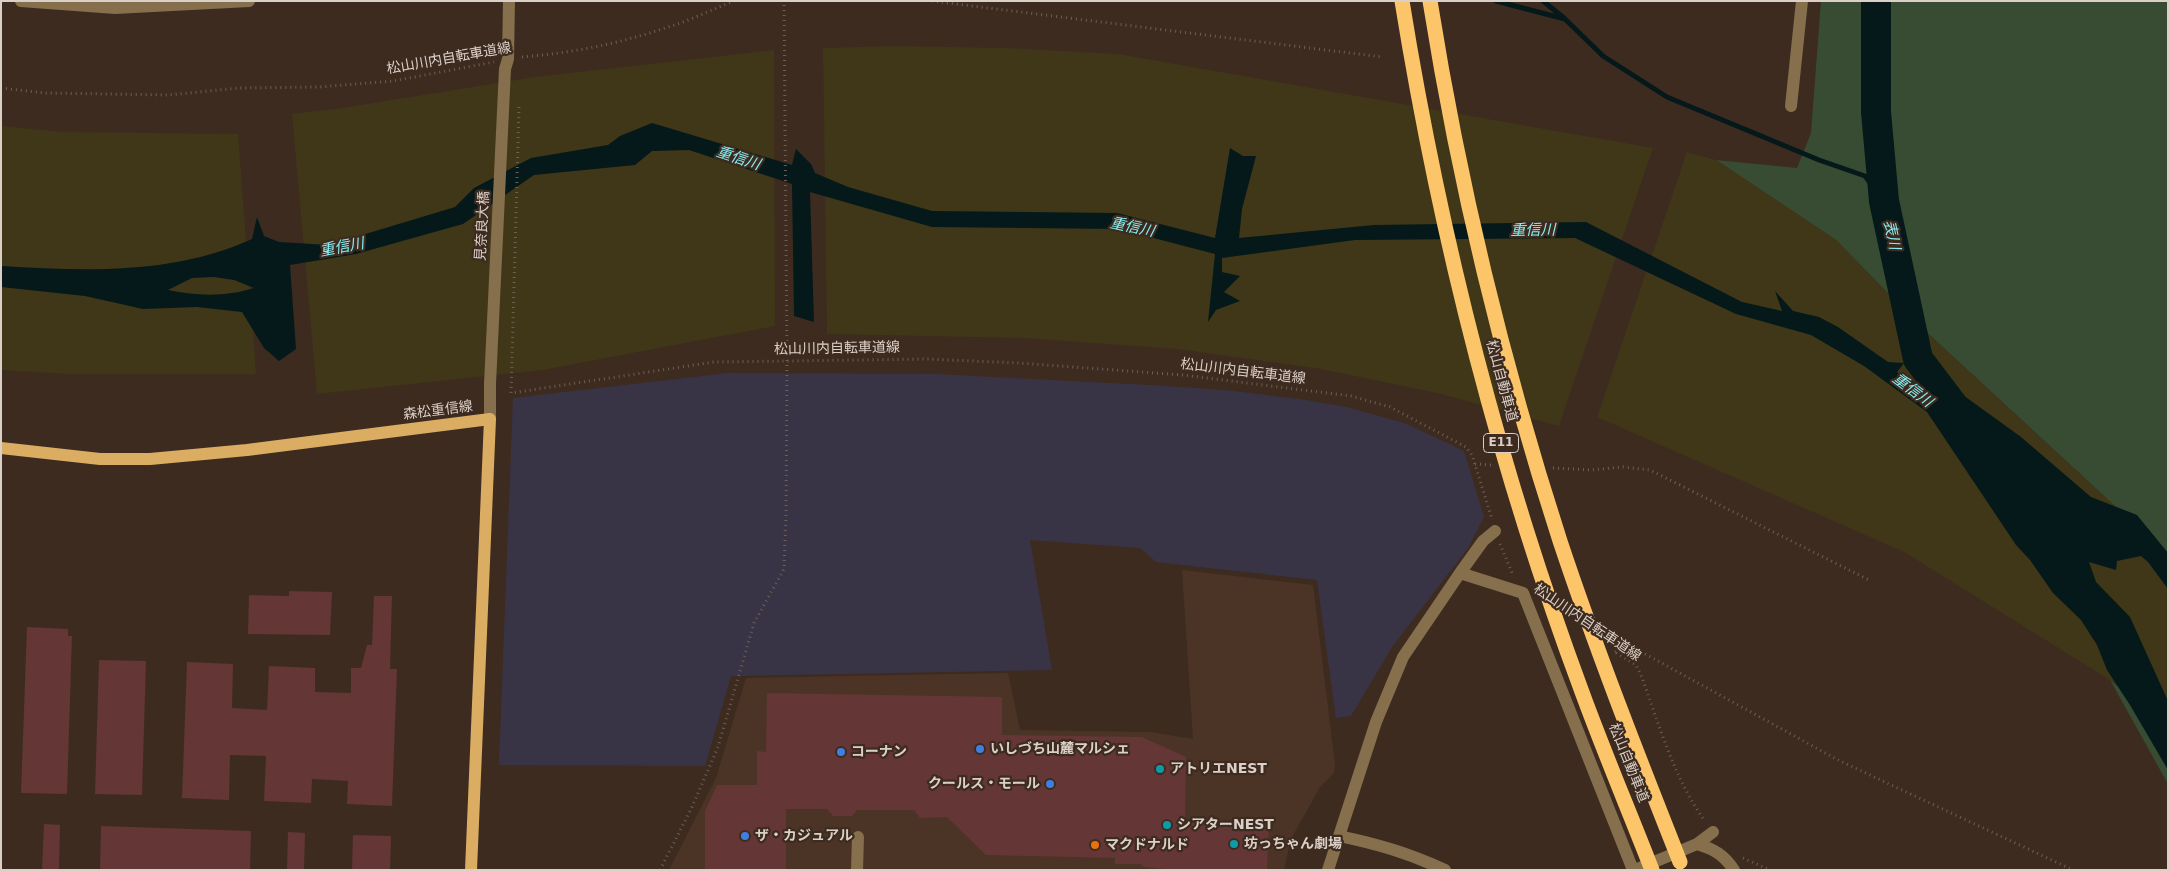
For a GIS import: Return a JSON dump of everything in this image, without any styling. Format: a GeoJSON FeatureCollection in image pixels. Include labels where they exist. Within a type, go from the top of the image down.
{"type":"FeatureCollection","features":[{"type":"Feature","properties":{"kind":"highway","name":"松山自動車道"},"geometry":{"type":"LineString","coordinates":[[1402,1],[1425,130],[1459,287],[1496,429],[1533,549],[1582,691],[1652,870]]}},
{"type":"Feature","properties":{"kind":"highway","name":"松山自動車道"},"geometry":{"type":"LineString","coordinates":[[1430,1],[1452,125],[1487,281],[1527,432],[1560,540],[1610,683],[1680,862]]}},
{"type":"Feature","properties":{"kind":"main road","name":"森松重信線"},"geometry":{"type":"LineString","coordinates":[[1,448],[100,459],[158,458],[247,450],[490,420],[471,870]]}},
{"type":"Feature","properties":{"kind":"street"},"geometry":{"type":"LineString","coordinates":[[21,1],[115,8],[249,1]]}},
{"type":"Feature","properties":{"kind":"street","name":"見奈良大橋"},"geometry":{"type":"LineString","coordinates":[[490,420],[490,384],[511,62],[508,1]]}},
{"type":"Feature","properties":{"kind":"street"},"geometry":{"type":"LineString","coordinates":[[1791,106],[1802,1]]}},
{"type":"Feature","properties":{"kind":"street"},"geometry":{"type":"LineString","coordinates":[[1328,870],[1376,722],[1403,656],[1483,541],[1495,530]]}},
{"type":"Feature","properties":{"kind":"street"},"geometry":{"type":"LineString","coordinates":[[1460,573],[1523,593],[1634,870],[1697,844],[1713,832]]}},
{"type":"Feature","properties":{"kind":"street"},"geometry":{"type":"LineString","coordinates":[[1338,836],[1377,844],[1412,855],[1445,870]]}},
{"type":"Feature","properties":{"kind":"street"},"geometry":{"type":"LineString","coordinates":[[857,870],[858,837]]}},
{"type":"Feature","properties":{"kind":"street"},"geometry":{"type":"LineString","coordinates":[[1697,844],[1711,848],[1722,855],[1734,870]]}},
{"type":"Feature","properties":{"kind":"path","name":"松山川内自転車道線"},"geometry":{"type":"LineString","coordinates":[[1,88],[45,93],[168,96],[239,88],[319,87],[393,81],[569,53],[613,43],[667,28],[734,1]]}},
{"type":"Feature","properties":{"kind":"path"},"geometry":{"type":"LineString","coordinates":[[660,870],[692,807],[718,747],[754,623],[784,568],[787,361],[784,1]]}},
{"type":"Feature","properties":{"kind":"path"},"geometry":{"type":"LineString","coordinates":[[932,1],[1382,56]]}},
{"type":"Feature","properties":{"kind":"path","name":"松山川内自転車道線"},"geometry":{"type":"LineString","coordinates":[[519,106],[511,393],[714,362],[927,359],[1018,363],[1183,376],[1351,396],[1390,407],[1466,447],[1472,456],[1506,561],[1523,593]]}},
{"type":"Feature","properties":{"kind":"path"},"geometry":{"type":"LineString","coordinates":[[1591,470],[1623,467],[1650,470],[1871,581]]}},
{"type":"Feature","properties":{"kind":"path"},"geometry":{"type":"LineString","coordinates":[[1615,652],[1627,644],[1840,761],[2073,870]]}},
{"type":"Feature","properties":{"kind":"path","name":"松山川内自転車道線"},"geometry":{"type":"LineString","coordinates":[[1608,648],[1636,666],[1669,752],[1699,813],[1713,832]]}},
{"type":"Feature","properties":{"kind":"path"},"geometry":{"type":"LineString","coordinates":[[1736,854],[1770,870]]}},
{"type":"Feature","properties":{"kind":"shaded area"},"geometry":{"type":"Polygon","coordinates":[[[728,373],[935,374],[1149,385],[1225,390],[1347,407],[1407,424],[1464,451],[1484,517],[1468,548],[1392,647],[1351,716],[1336,718],[1317,580],[1156,562],[1140,548],[1030,540],[1052,670],[731,676],[705,766],[499,765],[513,398],[728,373]]]}},
{"type":"Feature","properties":{"kind":"shaded area"},"geometry":{"type":"Polygon","coordinates":[[[1182,570],[1313,585],[1335,765],[1334,773],[1320,787],[1291,839],[1284,870],[669,870],[716,778],[746,678],[1008,673],[1020,730],[1151,732],[1193,739],[1182,570]]]}},
{"type":"Feature","properties":{"kind":"green space"},"geometry":{"type":"Polygon","coordinates":[[[1821,1],[2168,1],[2168,555],[1921,327],[1836,240],[1716,160],[1797,168],[1811,133],[1821,1]]]}},
{"type":"Feature","properties":{"kind":"green space"},"geometry":{"type":"Polygon","coordinates":[[[2110,680],[2168,727],[2168,784],[2110,680]]]}},
{"type":"Feature","properties":{"kind":"sand"},"geometry":{"type":"Polygon","coordinates":[[[896,46],[1006,48],[1118,54],[1653,148],[1559,426],[1437,393],[1321,369],[1178,349],[1023,338],[827,334],[823,48],[896,46]]]}},
{"type":"Feature","properties":{"kind":"sand"},"geometry":{"type":"Polygon","coordinates":[[[774,50],[775,326],[543,370],[317,394],[292,114],[342,108],[535,77],[774,50]]]}},
{"type":"Feature","properties":{"kind":"sand"},"geometry":{"type":"Polygon","coordinates":[[[1,126],[63,132],[238,134],[256,374],[66,374],[1,370],[1,126]]]}},
{"type":"Feature","properties":{"kind":"sand"},"geometry":{"type":"Polygon","coordinates":[[[1687,152],[1716,160],[1836,240],[1921,327],[2168,555],[2168,727],[2110,680],[1904,552],[1597,417],[1687,152]]]}},
{"type":"Feature","properties":{"kind":"water","name":"重信川"},"geometry":{"type":"Polygon","coordinates":[[[652,123],[792,165],[796,149],[811,164],[815,173],[848,187],[932,211],[1117,213],[1215,238],[1230,148],[1243,156],[1256,156],[1242,209],[1239,238],[1374,225],[1586,222],[1742,302],[1782,311],[1775,291],[1793,311],[1819,317],[1838,327],[1888,362],[1904,363],[1897,372],[1920,385],[1956,390],[2021,437],[2091,497],[2137,515],[2168,553],[2168,589],[2148,562],[2141,556],[2117,561],[2116,570],[2089,562],[2096,582],[2130,617],[2168,701],[2168,770],[2107,670],[2097,645],[2081,620],[2053,593],[2030,560],[2016,545],[1927,412],[1864,366],[1811,335],[1736,314],[1575,238],[1355,240],[1222,258],[1222,272],[1240,276],[1224,292],[1240,301],[1216,310],[1208,322],[1215,254],[1119,229],[932,227],[810,192],[814,322],[794,316],[792,184],[689,150],[652,151],[635,165],[534,175],[463,224],[356,254],[290,265],[296,349],[279,361],[264,348],[242,312],[197,307],[143,309],[85,296],[1,287],[1,266],[65,269],[129,268],[160,265],[222,251],[252,239],[257,217],[264,236],[279,242],[329,245],[455,207],[474,188],[531,158],[608,145],[620,136],[652,123]],[[214,277],[192,278],[168,290],[211,295],[233,293],[254,288],[234,280],[214,277]]]}},
{"type":"Feature","properties":{"kind":"building"},"geometry":{"type":"Polygon","coordinates":[[[289,591],[332,592],[330,635],[248,634],[249,595],[289,596],[289,591]]]}},
{"type":"Feature","properties":{"kind":"building"},"geometry":{"type":"Polygon","coordinates":[[[374,596],[392,596],[390,669],[397,669],[392,806],[347,804],[348,781],[312,779],[311,803],[264,801],[266,756],[230,755],[229,800],[182,798],[187,662],[233,664],[232,708],[267,710],[269,666],[315,668],[315,692],[351,693],[351,668],[361,668],[367,645],[372,645],[374,596]]]}},
{"type":"Feature","properties":{"kind":"building"},"geometry":{"type":"Polygon","coordinates":[[[27,627],[68,629],[68,636],[72,636],[67,794],[21,793],[27,627]]]}},
{"type":"Feature","properties":{"kind":"building"},"geometry":{"type":"Polygon","coordinates":[[[99,660],[146,661],[142,795],[95,794],[99,660]]]}},
{"type":"Feature","properties":{"kind":"building"},"geometry":{"type":"Polygon","coordinates":[[[767,693],[1002,697],[1002,735],[1142,737],[1186,757],[1185,822],[1269,827],[1267,870],[1175,870],[1144,867],[1141,864],[1115,864],[1115,858],[986,855],[947,817],[920,818],[914,810],[857,810],[852,816],[833,816],[827,809],[786,809],[786,870],[705,870],[705,811],[717,785],[757,785],[757,751],[766,752],[767,693]]]}},
{"type":"Feature","properties":{"kind":"building"},"geometry":{"type":"Polygon","coordinates":[[[44,824],[60,825],[59,870],[42,870],[44,824]]]}},
{"type":"Feature","properties":{"kind":"building"},"geometry":{"type":"Polygon","coordinates":[[[101,826],[251,831],[250,870],[100,870],[101,826]]]}},
{"type":"Feature","properties":{"kind":"building"},"geometry":{"type":"Polygon","coordinates":[[[288,832],[305,833],[304,870],[287,870],[288,832]]]}},
{"type":"Feature","properties":{"kind":"building"},"geometry":{"type":"Polygon","coordinates":[[[353,835],[391,836],[390,870],[352,870],[353,835]]]}},
{"type":"Feature","properties":{"kind":"waterway"},"geometry":{"type":"LineString","coordinates":[[1496,1],[1565,19],[1603,56],[1667,97],[1819,160],[1865,176],[1884,201]]}},
{"type":"Feature","properties":{"kind":"waterway"},"geometry":{"type":"LineString","coordinates":[[1543,1],[1564,18]]}},
{"type":"Feature","properties":{"kind":"waterway","name":"表川"},"geometry":{"type":"LineString","coordinates":[[1876,1],[1876,112],[1884,201],[1918,359],[1965,421]]}},
{"type":"Feature","properties":{"kind":"place","name":"いしづち山麓マルシェ"},"geometry":{"type":"Point","coordinates":[980,749]}},
{"type":"Feature","properties":{"kind":"place","name":"コーナン"},"geometry":{"type":"Point","coordinates":[841,752]}},
{"type":"Feature","properties":{"kind":"place","name":"アトリエNEST"},"geometry":{"type":"Point","coordinates":[1160,769]}},
{"type":"Feature","properties":{"kind":"place","name":"クールス・モール"},"geometry":{"type":"Point","coordinates":[1050,784]}},
{"type":"Feature","properties":{"kind":"place","name":"シアターNEST"},"geometry":{"type":"Point","coordinates":[1167,825]}},
{"type":"Feature","properties":{"kind":"place","name":"ザ・カジュアル"},"geometry":{"type":"Point","coordinates":[745,836]}},
{"type":"Feature","properties":{"kind":"place","name":"坊っちゃん劇場"},"geometry":{"type":"Point","coordinates":[1234,844]}},
{"type":"Feature","properties":{"kind":"place","name":"マクドナルド"},"geometry":{"type":"Point","coordinates":[1095,845]}}]}
